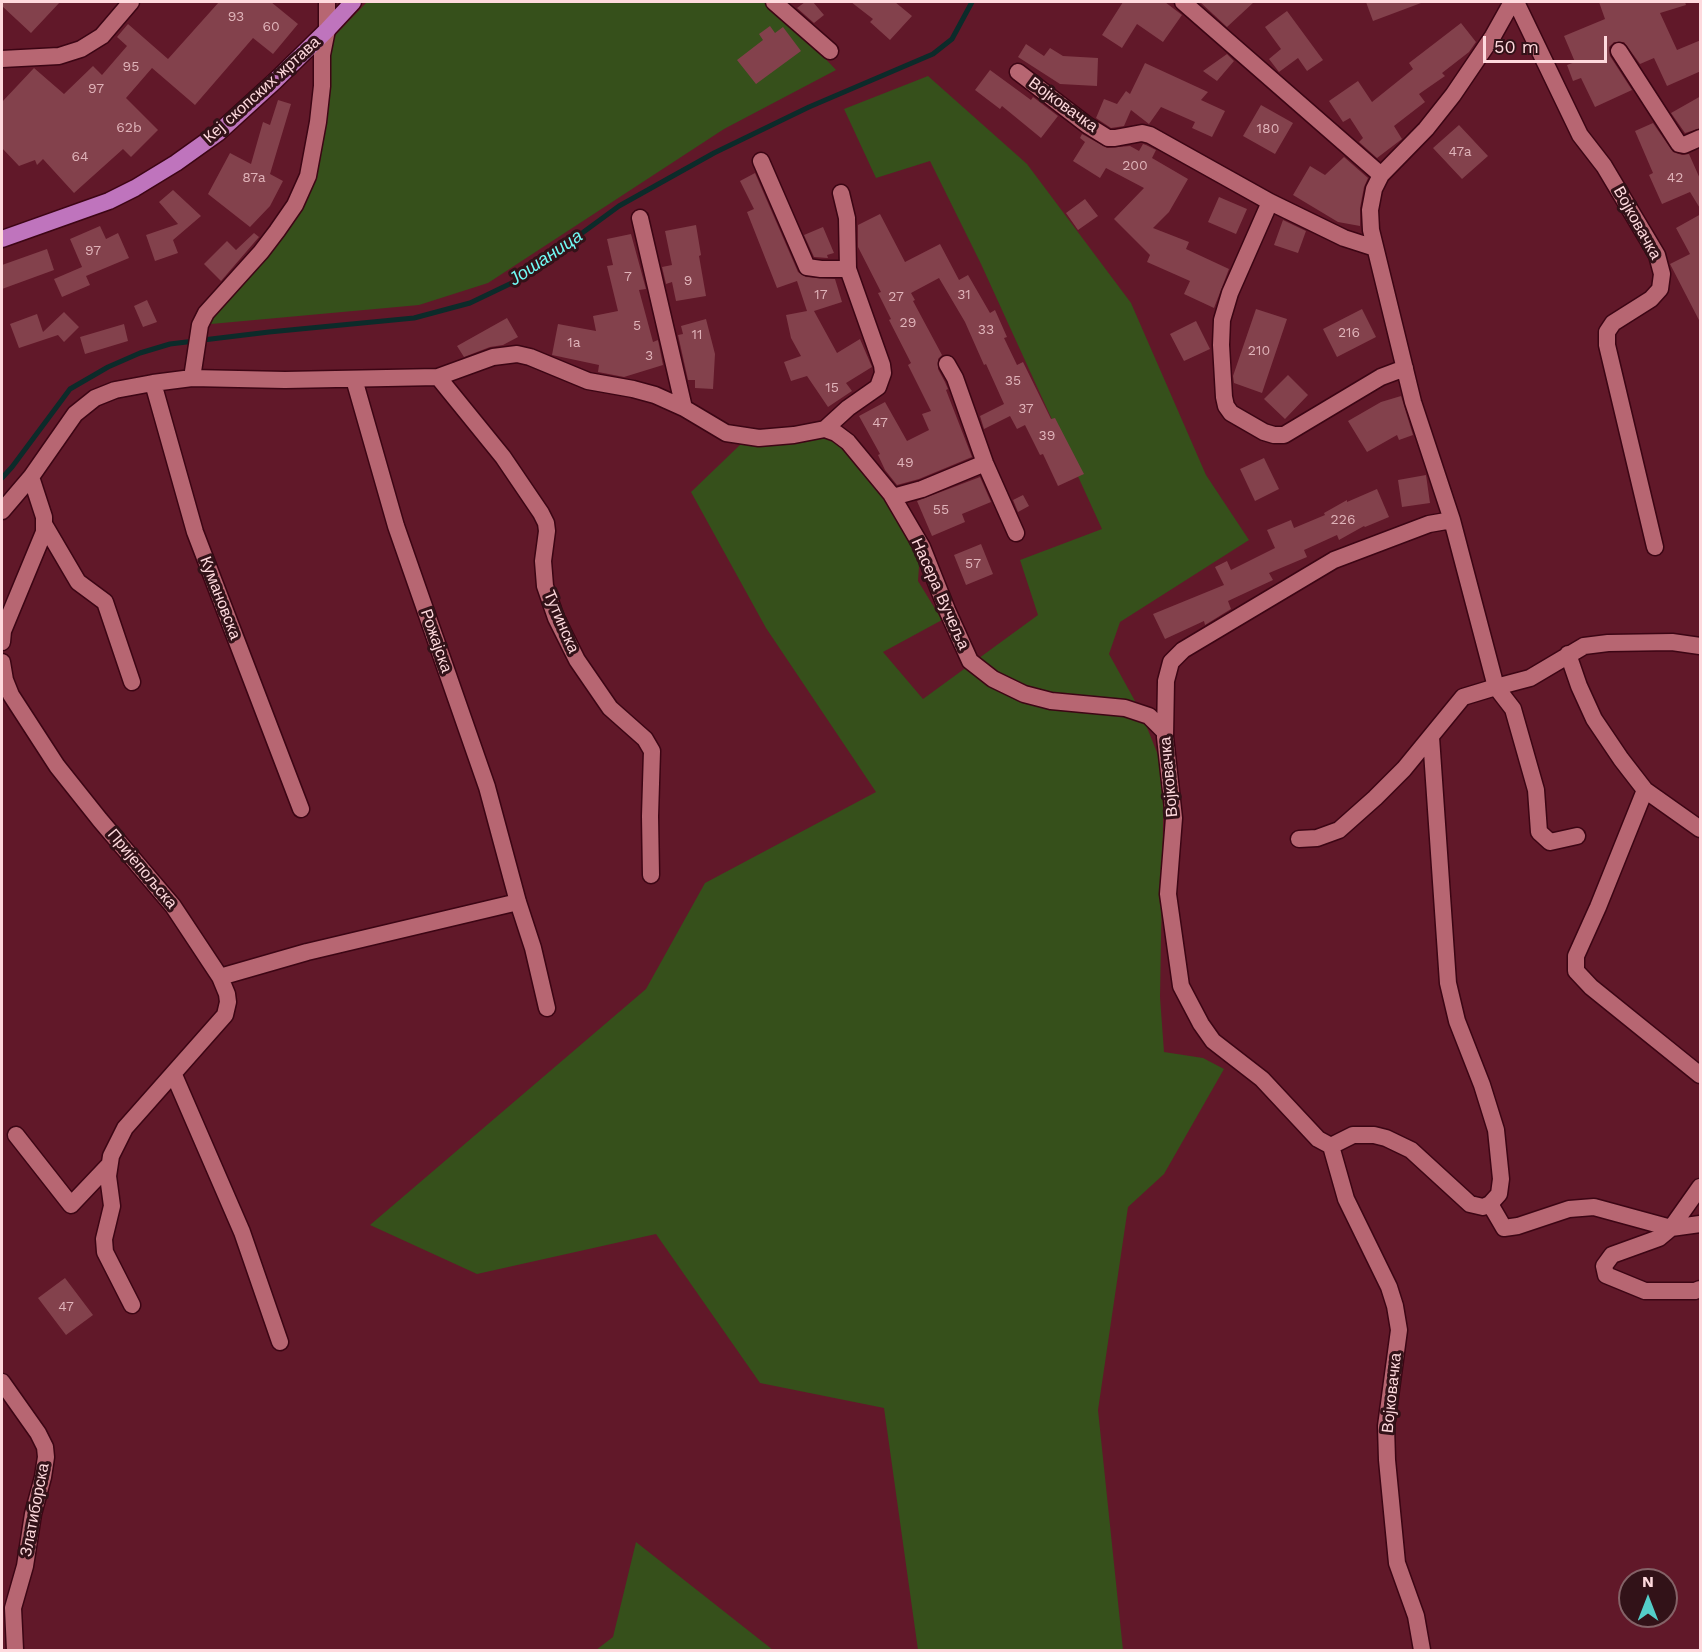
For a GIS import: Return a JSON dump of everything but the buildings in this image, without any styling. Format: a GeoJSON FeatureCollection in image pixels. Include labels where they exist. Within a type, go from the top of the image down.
{"type":"FeatureCollection","features":[{"type":"Feature","properties":{"kind":"main road","name":"Кеј скопских жртава"},"geometry":{"type":"LineString","coordinates":[[2,239],[109,201],[176,164],[218,133],[327,30],[353,2]]}},
{"type":"Feature","properties":{"kind":"street"},"geometry":{"type":"LineString","coordinates":[[2,60],[59,56],[81,50],[102,36],[131,2]]}},
{"type":"Feature","properties":{"kind":"street"},"geometry":{"type":"LineString","coordinates":[[327,2],[327,30]]}},
{"type":"Feature","properties":{"kind":"street"},"geometry":{"type":"LineString","coordinates":[[774,2],[830,51]]}},
{"type":"Feature","properties":{"kind":"street"},"geometry":{"type":"LineString","coordinates":[[1183,2],[1381,175]]}},
{"type":"Feature","properties":{"kind":"street","name":"Војковачка"},"geometry":{"type":"LineString","coordinates":[[1514,2],[1453,95],[1426,129],[1381,175],[1374,189],[1370,220],[1413,402],[1452,520],[1496,687],[1513,709],[1536,790],[1539,832],[1550,842],[1577,836]]}},
{"type":"Feature","properties":{"kind":"street","name":"Војковачка"},"geometry":{"type":"LineString","coordinates":[[1514,2],[1580,135],[1604,166],[1658,255],[1662,274],[1660,289],[1651,299],[1612,323],[1607,332],[1607,345],[1655,547]]}},
{"type":"Feature","properties":{"kind":"street","name":"Кеј скопских жртава"},"geometry":{"type":"LineString","coordinates":[[193,370],[200,325],[206,313],[272,238],[301,194],[308,176],[318,122],[322,86],[322,55],[327,30]]}},
{"type":"Feature","properties":{"kind":"street"},"geometry":{"type":"LineString","coordinates":[[1619,51],[1679,144],[1684,145],[1701,138]]}},
{"type":"Feature","properties":{"kind":"street","name":"Војковачка"},"geometry":{"type":"LineString","coordinates":[[1018,72],[1087,125],[1108,138],[1142,133],[1150,135],[1270,202],[1344,238],[1375,248]]}},
{"type":"Feature","properties":{"kind":"street"},"geometry":{"type":"LineString","coordinates":[[762,161],[807,267],[848,269]]}},
{"type":"Feature","properties":{"kind":"street"},"geometry":{"type":"LineString","coordinates":[[2,511],[31,477],[75,414],[95,398],[116,390],[193,370],[285,380],[438,377],[493,357],[517,354],[530,357],[588,381],[646,392],[684,408],[726,434],[745,437],[794,435],[825,429],[848,408],[878,387],[882,380],[882,365],[848,269],[847,218],[841,193]]}},
{"type":"Feature","properties":{"kind":"street"},"geometry":{"type":"LineString","coordinates":[[1270,202],[1230,293],[1222,320],[1224,388],[1226,406],[1231,413],[1264,432],[1284,435],[1382,377],[1405,369]]}},
{"type":"Feature","properties":{"kind":"street"},"geometry":{"type":"LineString","coordinates":[[640,218],[684,408]]}},
{"type":"Feature","properties":{"kind":"street"},"geometry":{"type":"LineString","coordinates":[[946,364],[955,378],[985,463],[1016,533]]}},
{"type":"Feature","properties":{"kind":"street","name":"Тутинска"},"geometry":{"type":"LineString","coordinates":[[438,377],[503,457],[541,513],[547,531],[543,561],[545,586],[556,618],[577,660],[610,708],[645,739],[652,751],[651,875]]}},
{"type":"Feature","properties":{"kind":"street","name":"Рожајска"},"geometry":{"type":"LineString","coordinates":[[354,379],[393,517],[487,787],[518,903],[533,948],[547,1008]]}},
{"type":"Feature","properties":{"kind":"street","name":"Кумановска"},"geometry":{"type":"LineString","coordinates":[[153,382],[195,532],[301,809]]}},
{"type":"Feature","properties":{"kind":"street","name":"Насера Вучеља"},"geometry":{"type":"LineString","coordinates":[[825,429],[836,433],[848,442],[893,497],[922,547],[970,661],[980,670],[1000,683],[1024,694],[1051,701],[1137,711],[1149,716],[1165,732]]}},
{"type":"Feature","properties":{"kind":"street"},"geometry":{"type":"LineString","coordinates":[[893,497],[922,489],[985,463]]}},
{"type":"Feature","properties":{"kind":"street"},"geometry":{"type":"LineString","coordinates":[[2,642],[3,631],[39,543],[44,524],[44,517],[31,477]]}},
{"type":"Feature","properties":{"kind":"street","name":"Војковачка"},"geometry":{"type":"LineString","coordinates":[[1422,1650],[1416,1616],[1397,1563],[1387,1460],[1386,1426],[1399,1330],[1389,1287],[1346,1199],[1331,1146],[1318,1139],[1262,1079],[1213,1041],[1201,1024],[1181,986],[1168,894],[1174,818],[1165,732],[1166,681],[1171,662],[1183,650],[1334,560],[1429,524],[1452,520]]}},
{"type":"Feature","properties":{"kind":"street"},"geometry":{"type":"LineString","coordinates":[[44,524],[78,582],[105,602],[132,682]]}},
{"type":"Feature","properties":{"kind":"street"},"geometry":{"type":"LineString","coordinates":[[1299,839],[1317,838],[1339,830],[1390,783],[1463,697],[1530,678],[1584,646],[1608,643],[1672,642],[1701,646]]}},
{"type":"Feature","properties":{"kind":"street"},"geometry":{"type":"LineString","coordinates":[[1568,654],[1594,719],[1645,790],[1701,829]]}},
{"type":"Feature","properties":{"kind":"street","name":"Пријепољска"},"geometry":{"type":"LineString","coordinates":[[2,662],[5,680],[11,695],[57,766],[173,906],[220,976],[227,994],[225,1015],[125,1128],[111,1156],[108,1166],[112,1206],[104,1239],[105,1252],[132,1305]]}},
{"type":"Feature","properties":{"kind":"street"},"geometry":{"type":"LineString","coordinates":[[1331,1146],[1353,1135],[1374,1134],[1411,1150],[1476,1207],[1490,1204],[1499,1194],[1501,1186],[1499,1147],[1490,1109],[1457,1021],[1448,983],[1431,737]]}},
{"type":"Feature","properties":{"kind":"street"},"geometry":{"type":"LineString","coordinates":[[1645,790],[1598,908],[1576,956],[1576,971],[1591,987],[1701,1075]]}},
{"type":"Feature","properties":{"kind":"street"},"geometry":{"type":"LineString","coordinates":[[220,976],[307,952],[518,903]]}},
{"type":"Feature","properties":{"kind":"street"},"geometry":{"type":"LineString","coordinates":[[174,1075],[242,1232],[280,1341]]}},
{"type":"Feature","properties":{"kind":"street","name":"Пријепољска"},"geometry":{"type":"LineString","coordinates":[[16,1135],[71,1205],[108,1166]]}},
{"type":"Feature","properties":{"kind":"street"},"geometry":{"type":"LineString","coordinates":[[1701,1187],[1671,1228],[1659,1238],[1612,1255],[1604,1266],[1606,1275],[1645,1291],[1701,1289]]}},
{"type":"Feature","properties":{"kind":"street"},"geometry":{"type":"LineString","coordinates":[[1490,1204],[1504,1228],[1518,1226],[1569,1209],[1594,1208],[1671,1228],[1701,1224]]}},
{"type":"Feature","properties":{"kind":"street","name":"Златиборска"},"geometry":{"type":"LineString","coordinates":[[2,1382],[38,1433],[45,1447],[46,1456],[43,1478],[33,1514],[25,1566],[13,1608],[15,1650]]}},
{"type":"Feature","properties":{"kind":"green space"},"geometry":{"type":"Polygon","coordinates":[[[367,2],[772,2],[836,70],[724,129],[488,283],[419,305],[200,325],[295,205],[326,45],[367,2]]]}},
{"type":"Feature","properties":{"kind":"green space"},"geometry":{"type":"Polygon","coordinates":[[[928,76],[1027,164],[1131,303],[1206,475],[1249,540],[1120,622],[1109,654],[1140,710],[1164,770],[1160,997],[1164,1052],[1203,1058],[1224,1069],[1164,1174],[1128,1207],[1098,1410],[1123,1650],[918,1650],[884,1408],[760,1383],[656,1234],[477,1274],[370,1225],[646,989],[705,883],[876,792],[766,628],[691,492],[743,442],[809,436],[833,437],[889,498],[920,552],[918,581],[942,620],[883,652],[923,699],[1038,615],[1020,560],[1102,529],[981,264],[930,161],[876,178],[844,109],[928,76]]]}},
{"type":"Feature","properties":{"kind":"green space"},"geometry":{"type":"Polygon","coordinates":[[[636,1542],[773,1650],[596,1650],[613,1637],[636,1542]]]}},
{"type":"Feature","properties":{"kind":"waterway","name":"Јошаница"},"geometry":{"type":"LineString","coordinates":[[2,478],[70,389],[108,367],[140,353],[170,344],[414,318],[470,303],[518,280],[619,206],[714,153],[809,107],[933,54],[952,39],[972,2]]}}]}
